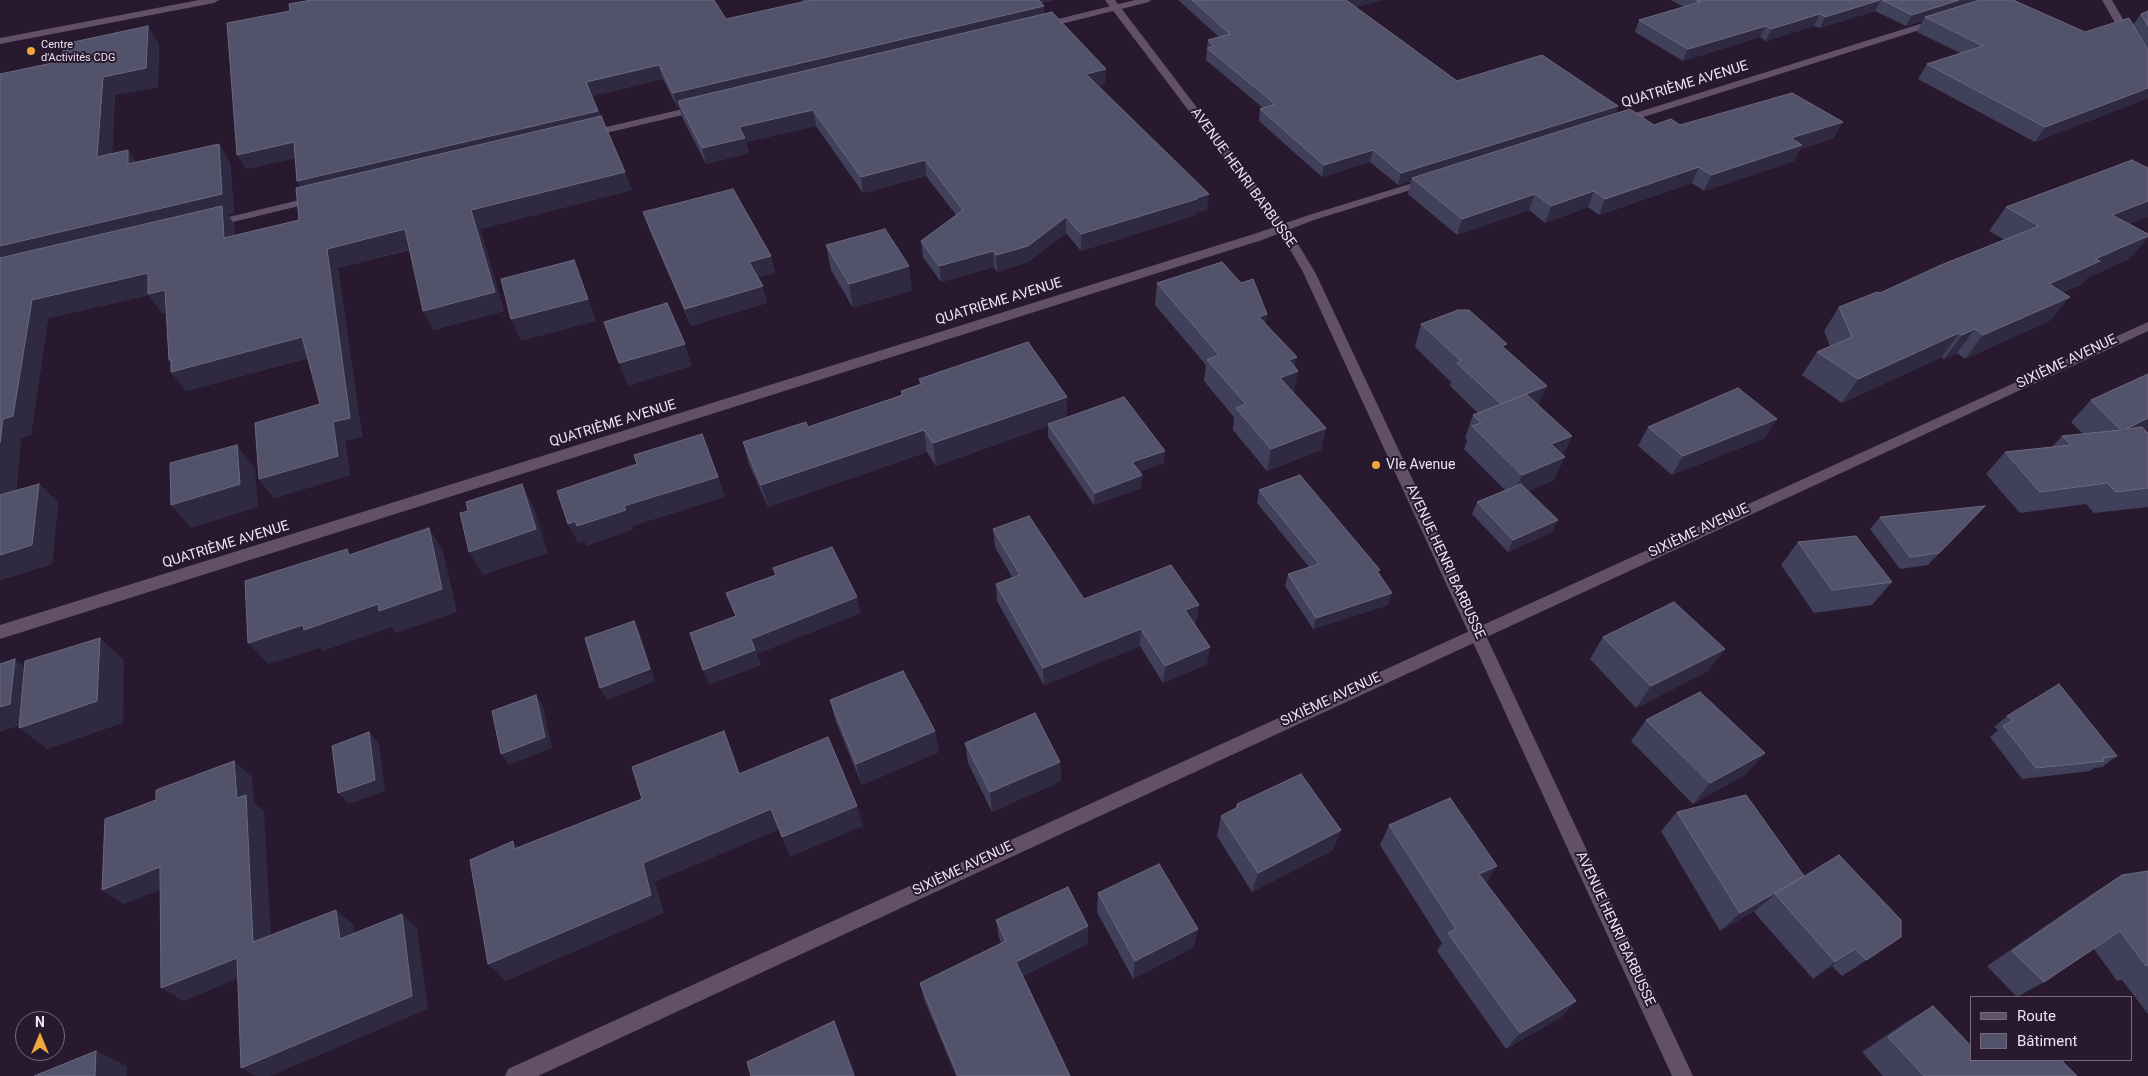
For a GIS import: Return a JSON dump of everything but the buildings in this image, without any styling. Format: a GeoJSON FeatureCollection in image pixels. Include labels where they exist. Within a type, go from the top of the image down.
{"type":"FeatureCollection","features":[{"type":"Feature","properties":{"kind":"street"},"geometry":{"type":"LineString","coordinates":[[0,41],[214,0]]}},
{"type":"Feature","properties":{"kind":"street"},"geometry":{"type":"LineString","coordinates":[[1034,28],[1113,4],[1146,0]]}},
{"type":"Feature","properties":{"kind":"street"},"geometry":{"type":"LineString","coordinates":[[2107,0],[2148,72]]}},
{"type":"Feature","properties":{"kind":"street","name":"AVENUE HENRI BARBUSSE"},"geometry":{"type":"LineString","coordinates":[[1113,4],[1283,228],[1309,272],[1683,1076]]}},
{"type":"Feature","properties":{"kind":"street","name":"QUATRIÈME AVENUE"},"geometry":{"type":"LineString","coordinates":[[1606,125],[1949,18]]}},
{"type":"Feature","properties":{"kind":"street"},"geometry":{"type":"LineString","coordinates":[[580,136],[715,104]]}},
{"type":"Feature","properties":{"kind":"street","name":"QUATRIÈME AVENUE"},"geometry":{"type":"LineString","coordinates":[[0,632],[1444,176]]}},
{"type":"Feature","properties":{"kind":"street"},"geometry":{"type":"LineString","coordinates":[[203,226],[328,196]]}},
{"type":"Feature","properties":{"kind":"street","name":"SIXIÈME AVENUE"},"geometry":{"type":"LineString","coordinates":[[515,1076],[1478,632],[2148,326]]}},
{"type":"Feature","properties":{"kind":"place","name":"Centre d'Activités CDG"},"geometry":{"type":"Point","coordinates":[31,51]}},
{"type":"Feature","properties":{"kind":"place","name":"VIe Avenue"},"geometry":{"type":"Point","coordinates":[1376,465]}}]}
